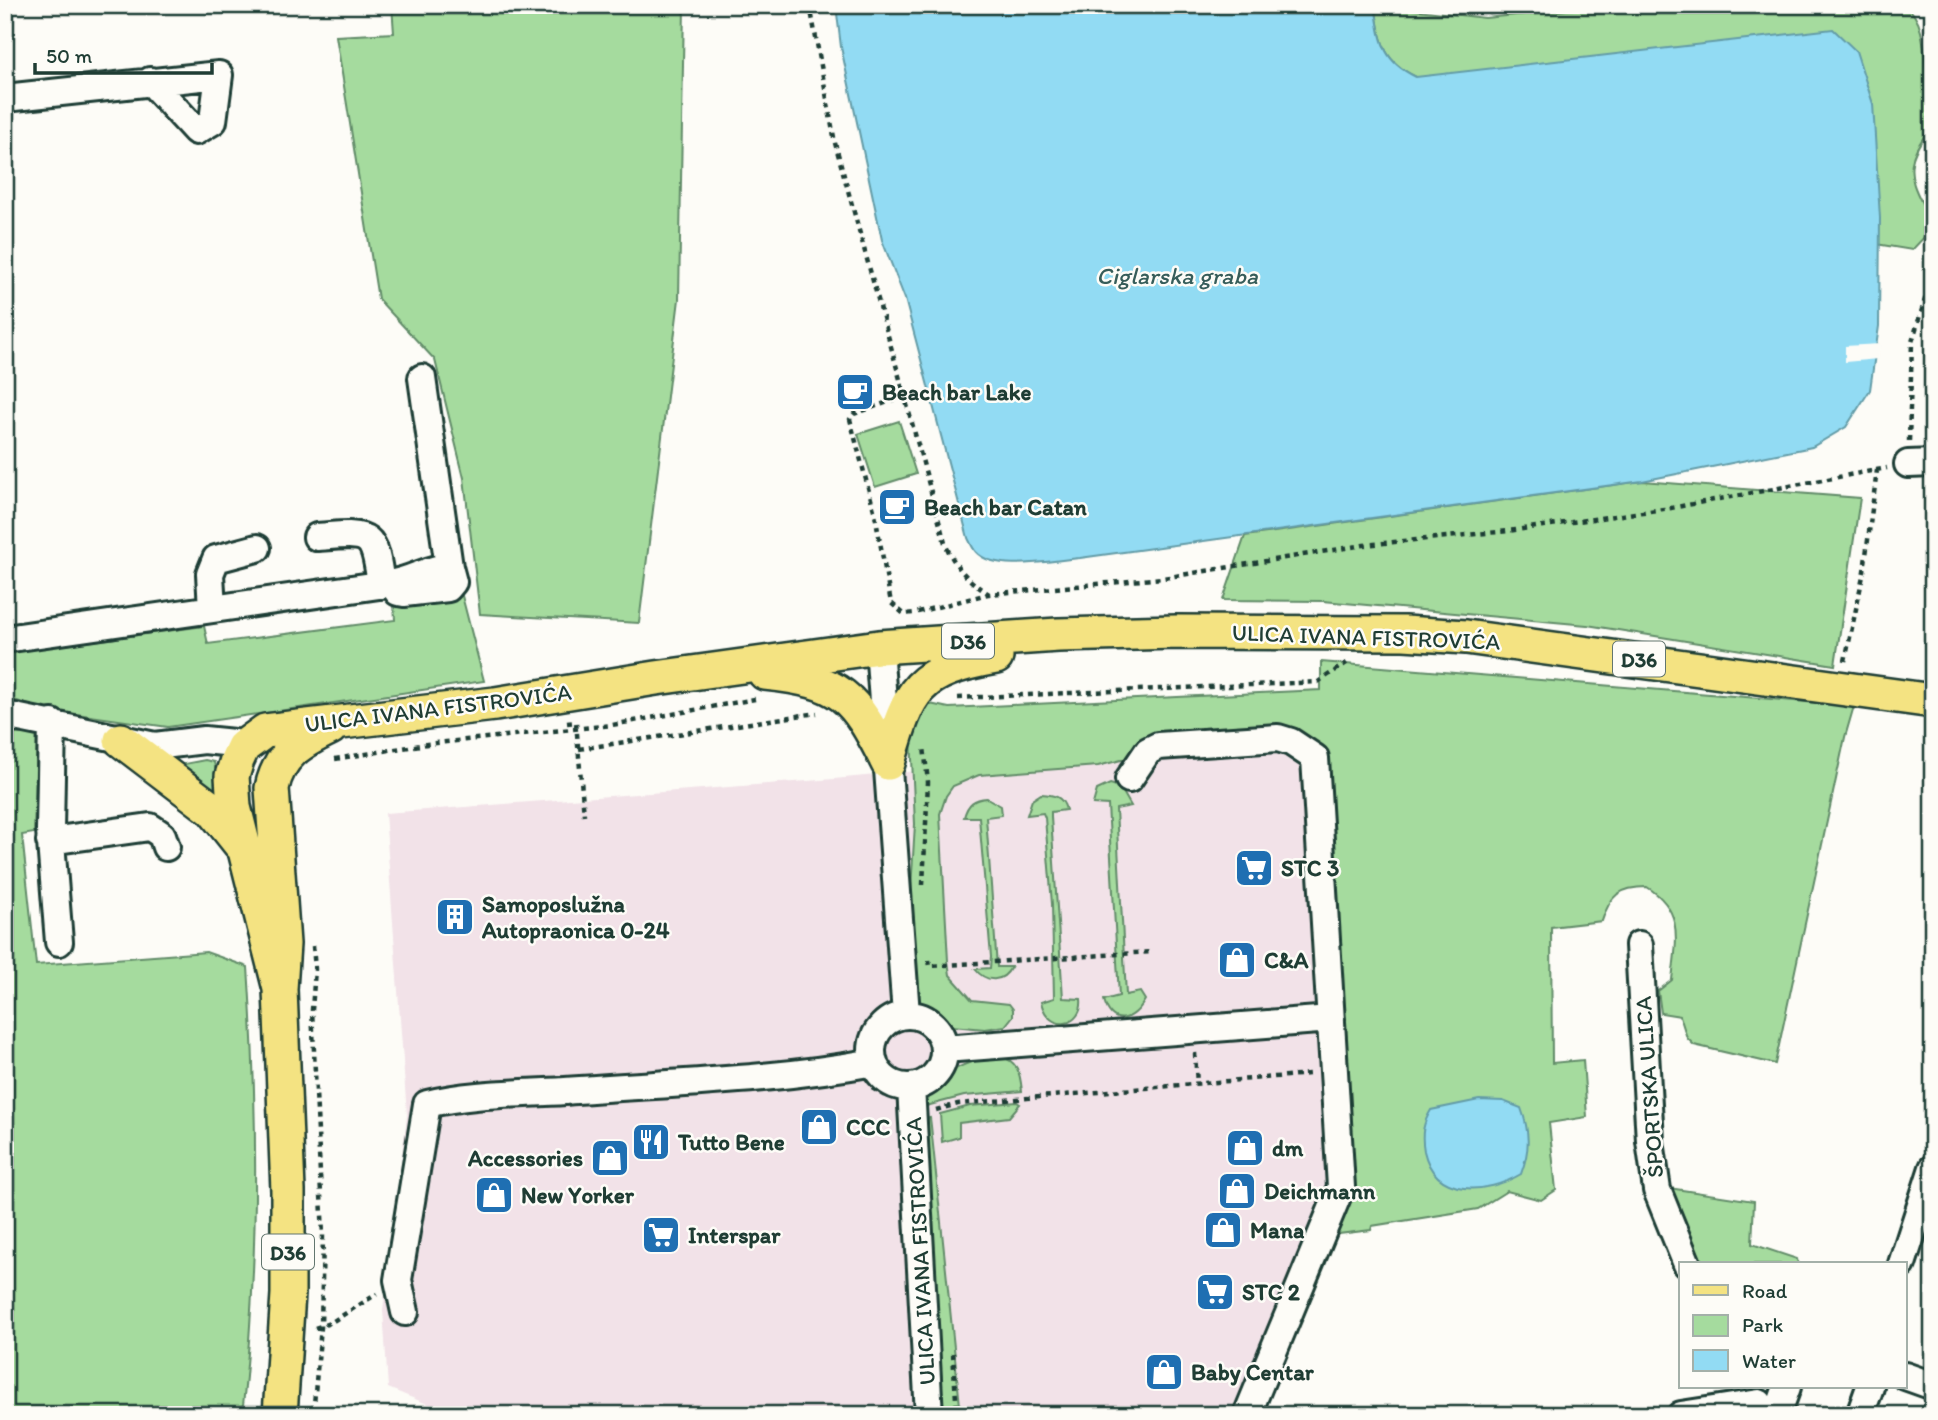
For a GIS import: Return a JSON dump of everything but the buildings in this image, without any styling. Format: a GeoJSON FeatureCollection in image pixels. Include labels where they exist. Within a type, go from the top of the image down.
{"type":"FeatureCollection","features":[{"type":"Feature","properties":{"kind":"main road","name":"ULICA IVANA FISTROVIĆA"},"geometry":{"type":"LineString","coordinates":[[243,747],[265,731],[334,739],[495,704],[724,668],[879,647],[1058,635],[1265,632],[1404,633],[1466,637],[1933,701]]}},
{"type":"Feature","properties":{"kind":"main road"},"geometry":{"type":"LineString","coordinates":[[888,763],[902,713],[918,689],[943,668],[1013,654],[1058,635]]}},
{"type":"Feature","properties":{"kind":"main road"},"geometry":{"type":"LineString","coordinates":[[724,668],[796,676],[834,689],[865,718],[888,763]]}},
{"type":"Feature","properties":{"kind":"main road","name":"D36"},"geometry":{"type":"LineString","coordinates":[[280,1415],[288,1294],[286,1090],[280,989],[283,944],[272,788],[275,776],[290,751],[334,739]]}},
{"type":"Feature","properties":{"kind":"main road"},"geometry":{"type":"LineString","coordinates":[[121,740],[213,810],[244,849]]}},
{"type":"Feature","properties":{"kind":"main road"},"geometry":{"type":"LineString","coordinates":[[243,747],[255,760],[272,788]]}},
{"type":"Feature","properties":{"kind":"main road","name":"D36"},"geometry":{"type":"LineString","coordinates":[[243,747],[232,776],[234,807],[280,989]]}},
{"type":"Feature","properties":{"kind":"street"},"geometry":{"type":"LineString","coordinates":[[5,98],[150,81]]}},
{"type":"Feature","properties":{"kind":"street"},"geometry":{"type":"LineString","coordinates":[[5,639],[406,581],[437,567],[449,567],[422,378]]}},
{"type":"Feature","properties":{"kind":"street"},"geometry":{"type":"LineString","coordinates":[[317,537],[349,535],[371,541],[377,549],[387,584]]}},
{"type":"Feature","properties":{"kind":"street"},"geometry":{"type":"LineString","coordinates":[[212,609],[210,574],[216,559],[257,548]]}},
{"type":"Feature","properties":{"kind":"street"},"geometry":{"type":"LineString","coordinates":[[879,647],[906,1014]]}},
{"type":"Feature","properties":{"kind":"street"},"geometry":{"type":"LineString","coordinates":[[5,715],[155,746],[220,741],[243,747]]}},
{"type":"Feature","properties":{"kind":"street"},"geometry":{"type":"LineString","coordinates":[[52,723],[50,841],[58,942]]}},
{"type":"Feature","properties":{"kind":"street"},"geometry":{"type":"LineString","coordinates":[[1129,779],[1148,751],[1158,747],[1278,738],[1298,745],[1315,758],[1341,1186],[1247,1415]]}},
{"type":"Feature","properties":{"kind":"street"},"geometry":{"type":"LineString","coordinates":[[50,841],[150,827],[162,835],[166,848]]}},
{"type":"Feature","properties":{"kind":"street","name":"ŠPORTSKA ULICA"},"geometry":{"type":"LineString","coordinates":[[1639,945],[1650,1141],[1657,1190],[1686,1262]]}},
{"type":"Feature","properties":{"kind":"street"},"geometry":{"type":"LineString","coordinates":[[906,1014],[922,1017],[935,1026],[944,1049],[944,1058],[935,1074],[920,1085],[911,1087],[888,1081],[874,1062],[874,1040],[878,1030],[895,1017],[906,1014]]}},
{"type":"Feature","properties":{"kind":"street"},"geometry":{"type":"LineString","coordinates":[[944,1049],[1331,1019]]}},
{"type":"Feature","properties":{"kind":"street"},"geometry":{"type":"LineString","coordinates":[[405,1312],[398,1280],[427,1104],[504,1095],[763,1079],[827,1072],[874,1062]]}},
{"type":"Feature","properties":{"kind":"street","name":"ULICA IVANA FISTROVIĆA"},"geometry":{"type":"LineString","coordinates":[[911,1087],[929,1415]]}},
{"type":"Feature","properties":{"kind":"street"},"geometry":{"type":"LineString","coordinates":[[1903,1262],[1933,1168]]}},
{"type":"Feature","properties":{"kind":"street"},"geometry":{"type":"LineString","coordinates":[[1906,1376],[1933,1385]]}},
{"type":"Feature","properties":{"kind":"street"},"geometry":{"type":"LineString","coordinates":[[1682,1415],[1763,1405],[1786,1388]]}},
{"type":"Feature","properties":{"kind":"street"},"geometry":{"type":"LineString","coordinates":[[1860,1415],[1870,1388]]}},
{"type":"Feature","properties":{"kind":"path"},"geometry":{"type":"LineString","coordinates":[[810,5],[835,143],[950,556],[972,584],[989,594]]}},
{"type":"Feature","properties":{"kind":"path"},"geometry":{"type":"LineString","coordinates":[[1460,5],[1467,10],[1486,13],[1550,5]]}},
{"type":"Feature","properties":{"kind":"path"},"geometry":{"type":"LineString","coordinates":[[1925,5],[1933,20]]}},
{"type":"Feature","properties":{"kind":"path"},"geometry":{"type":"LineString","coordinates":[[905,396],[853,414],[850,419],[875,514],[891,603],[904,614],[989,594],[1163,579],[1364,545],[1508,531],[1671,508],[1920,463],[1912,342],[1933,273]]}},
{"type":"Feature","properties":{"kind":"path"},"geometry":{"type":"LineString","coordinates":[[1843,669],[1864,571],[1877,470]]}},
{"type":"Feature","properties":{"kind":"path"},"geometry":{"type":"LineString","coordinates":[[918,689],[930,699],[1318,682],[1344,663],[1357,660]]}},
{"type":"Feature","properties":{"kind":"path"},"geometry":{"type":"LineString","coordinates":[[324,764],[335,759],[427,744],[577,729],[759,699]]}},
{"type":"Feature","properties":{"kind":"path"},"geometry":{"type":"LineString","coordinates":[[579,749],[819,712]]}},
{"type":"Feature","properties":{"kind":"path"},"geometry":{"type":"LineString","coordinates":[[334,739],[366,746],[513,727],[576,722],[584,815]]}},
{"type":"Feature","properties":{"kind":"path"},"geometry":{"type":"LineString","coordinates":[[922,735],[928,782],[923,886]]}},
{"type":"Feature","properties":{"kind":"path"},"geometry":{"type":"LineString","coordinates":[[306,938],[306,1010],[317,1199],[318,1327],[306,1415]]}},
{"type":"Feature","properties":{"kind":"path"},"geometry":{"type":"LineString","coordinates":[[313,942],[315,968],[312,1010],[323,1235],[313,1415]]}},
{"type":"Feature","properties":{"kind":"path"},"geometry":{"type":"LineString","coordinates":[[929,952],[930,965],[1152,952]]}},
{"type":"Feature","properties":{"kind":"path"},"geometry":{"type":"LineString","coordinates":[[1193,1031],[1197,1084]]}},
{"type":"Feature","properties":{"kind":"path"},"geometry":{"type":"LineString","coordinates":[[912,1116],[958,1104],[1335,1072]]}},
{"type":"Feature","properties":{"kind":"path"},"geometry":{"type":"LineString","coordinates":[[318,1327],[398,1280]]}},
{"type":"Feature","properties":{"kind":"shaded area"},"geometry":{"type":"Polygon","coordinates":[[[1320,732],[1349,1146],[1257,1415],[454,1415],[388,1388],[383,1310],[407,1115],[385,813],[834,779],[1320,732]]]}},
{"type":"Feature","properties":{"kind":"green space"},"geometry":{"type":"Polygon","coordinates":[[[392,5],[684,5],[679,299],[639,623],[480,614],[464,478],[435,360],[378,299],[336,36],[394,33],[392,5]]]}},
{"type":"Feature","properties":{"kind":"green space"},"geometry":{"type":"Polygon","coordinates":[[[1375,5],[1485,18],[1617,5],[1905,5],[1913,13],[1922,34],[1933,112],[1931,124],[1912,163],[1913,181],[1932,229],[1912,250],[1876,244],[1416,77],[1404,71],[1389,56],[1381,39],[1375,5]]]}},
{"type":"Feature","properties":{"kind":"green space"},"geometry":{"type":"Polygon","coordinates":[[[899,421],[916,474],[875,487],[858,434],[899,421]]]}},
{"type":"Feature","properties":{"kind":"green space"},"geometry":{"type":"Polygon","coordinates":[[[1642,481],[1860,498],[1835,665],[1587,625],[1323,601],[1223,600],[1245,536],[1642,481]]]}},
{"type":"Feature","properties":{"kind":"green space"},"geometry":{"type":"Polygon","coordinates":[[[460,588],[484,681],[168,727],[41,709],[5,697],[5,653],[204,626],[208,644],[395,620],[394,603],[460,588]]]}},
{"type":"Feature","properties":{"kind":"green space"},"geometry":{"type":"Polygon","coordinates":[[[1321,662],[1854,706],[1845,737],[1775,1064],[1694,1045],[1687,1038],[1680,1016],[1661,1013],[1658,991],[1672,980],[1676,940],[1673,917],[1668,906],[1647,887],[1623,891],[1613,899],[1602,921],[1551,927],[1552,1063],[1583,1060],[1587,1117],[1549,1123],[1556,1190],[1541,1200],[1507,1191],[1478,1209],[1372,1226],[1371,1230],[1330,1235],[1318,749],[1129,758],[1098,766],[979,775],[953,786],[946,796],[940,814],[950,975],[972,1000],[1009,1004],[1013,1009],[1013,1016],[1005,1026],[985,1029],[952,1026],[929,1013],[916,996],[911,890],[915,824],[911,737],[927,700],[930,704],[949,708],[1321,690],[1321,662]]]}},
{"type":"Feature","properties":{"kind":"green space"},"geometry":{"type":"Polygon","coordinates":[[[5,734],[37,734],[34,833],[22,835],[36,965],[206,952],[248,967],[254,1079],[255,1191],[252,1303],[242,1415],[5,1415],[5,734]]]}},
{"type":"Feature","properties":{"kind":"green space"},"geometry":{"type":"Polygon","coordinates":[[[205,760],[214,762],[222,802],[169,767],[205,760]]]}},
{"type":"Feature","properties":{"kind":"green space"},"geometry":{"type":"Polygon","coordinates":[[[1110,784],[1120,787],[1131,806],[1116,809],[1126,995],[1140,992],[1145,1000],[1135,1013],[1123,1018],[1112,1015],[1104,1000],[1119,996],[1108,805],[1093,804],[1097,790],[1110,784]]]}},
{"type":"Feature","properties":{"kind":"green space"},"geometry":{"type":"Polygon","coordinates":[[[1041,794],[1057,797],[1066,810],[1051,812],[1063,998],[1081,999],[1077,1016],[1065,1023],[1051,1019],[1041,1002],[1054,998],[1052,904],[1045,818],[1043,813],[1027,815],[1032,800],[1041,794]]]}},
{"type":"Feature","properties":{"kind":"green space"},"geometry":{"type":"Polygon","coordinates":[[[987,798],[1001,806],[1002,815],[986,817],[997,967],[1011,967],[1004,976],[994,979],[984,977],[975,969],[990,968],[991,957],[979,817],[964,817],[972,803],[987,798]]]}},
{"type":"Feature","properties":{"kind":"green space"},"geometry":{"type":"Polygon","coordinates":[[[999,1056],[1017,1068],[1022,1091],[964,1096],[926,1106],[930,1094],[945,1076],[965,1065],[999,1056]]]}},
{"type":"Feature","properties":{"kind":"green space"},"geometry":{"type":"Polygon","coordinates":[[[1017,1102],[1020,1104],[1009,1117],[959,1123],[959,1137],[942,1142],[940,1114],[970,1106],[1017,1102]]]}},
{"type":"Feature","properties":{"kind":"green space"},"geometry":{"type":"Polygon","coordinates":[[[930,1118],[961,1415],[939,1415],[923,1119],[930,1118]]]}},
{"type":"Feature","properties":{"kind":"green space"},"geometry":{"type":"Polygon","coordinates":[[[1669,1188],[1754,1201],[1752,1244],[1797,1259],[1798,1262],[1702,1262],[1669,1188]]]}},
{"type":"Feature","properties":{"kind":"water","name":"Ciglarska graba"},"geometry":{"type":"Polygon","coordinates":[[[836,5],[1375,5],[1381,39],[1389,56],[1404,71],[1416,77],[1833,29],[1856,51],[1873,104],[1880,218],[1879,326],[1870,390],[1846,427],[1812,447],[1642,481],[1080,558],[1010,564],[985,558],[975,551],[968,538],[905,299],[882,240],[841,47],[836,5]]]}},
{"type":"Feature","properties":{"kind":"water"},"geometry":{"type":"Polygon","coordinates":[[[1479,1100],[1503,1101],[1521,1108],[1528,1141],[1524,1165],[1521,1174],[1493,1186],[1464,1188],[1451,1185],[1439,1178],[1430,1167],[1423,1145],[1424,1124],[1431,1110],[1479,1100]]]}},
{"type":"Feature","properties":{"kind":"pier"},"geometry":{"type":"Polygon","coordinates":[[[1880,344],[1878,359],[1845,362],[1845,346],[1880,344]]]}},
{"type":"Feature","properties":{"kind":"place","name":"Beach bar Lake"},"geometry":{"type":"Point","coordinates":[855,392]}},
{"type":"Feature","properties":{"kind":"place","name":"Beach bar Catan"},"geometry":{"type":"Point","coordinates":[897,507]}},
{"type":"Feature","properties":{"kind":"place","name":"STC 3"},"geometry":{"type":"Point","coordinates":[1254,868]}},
{"type":"Feature","properties":{"kind":"place","name":"Samoposlužna Autopraonica 0-24"},"geometry":{"type":"Point","coordinates":[455,917]}},
{"type":"Feature","properties":{"kind":"place","name":"C&A"},"geometry":{"type":"Point","coordinates":[1237,960]}},
{"type":"Feature","properties":{"kind":"place","name":"CCC"},"geometry":{"type":"Point","coordinates":[819,1127]}},
{"type":"Feature","properties":{"kind":"place","name":"Tutto Bene"},"geometry":{"type":"Point","coordinates":[651,1142]}},
{"type":"Feature","properties":{"kind":"place","name":"dm"},"geometry":{"type":"Point","coordinates":[1245,1148]}},
{"type":"Feature","properties":{"kind":"place","name":"Accessories"},"geometry":{"type":"Point","coordinates":[610,1158]}},
{"type":"Feature","properties":{"kind":"place","name":"Deichmann"},"geometry":{"type":"Point","coordinates":[1237,1191]}},
{"type":"Feature","properties":{"kind":"place","name":"New Yorker"},"geometry":{"type":"Point","coordinates":[494,1195]}},
{"type":"Feature","properties":{"kind":"place","name":"Mana"},"geometry":{"type":"Point","coordinates":[1223,1230]}},
{"type":"Feature","properties":{"kind":"place","name":"Interspar"},"geometry":{"type":"Point","coordinates":[661,1235]}},
{"type":"Feature","properties":{"kind":"place","name":"STC 2"},"geometry":{"type":"Point","coordinates":[1215,1292]}},
{"type":"Feature","properties":{"kind":"place","name":"Baby Centar"},"geometry":{"type":"Point","coordinates":[1164,1372]}}]}
